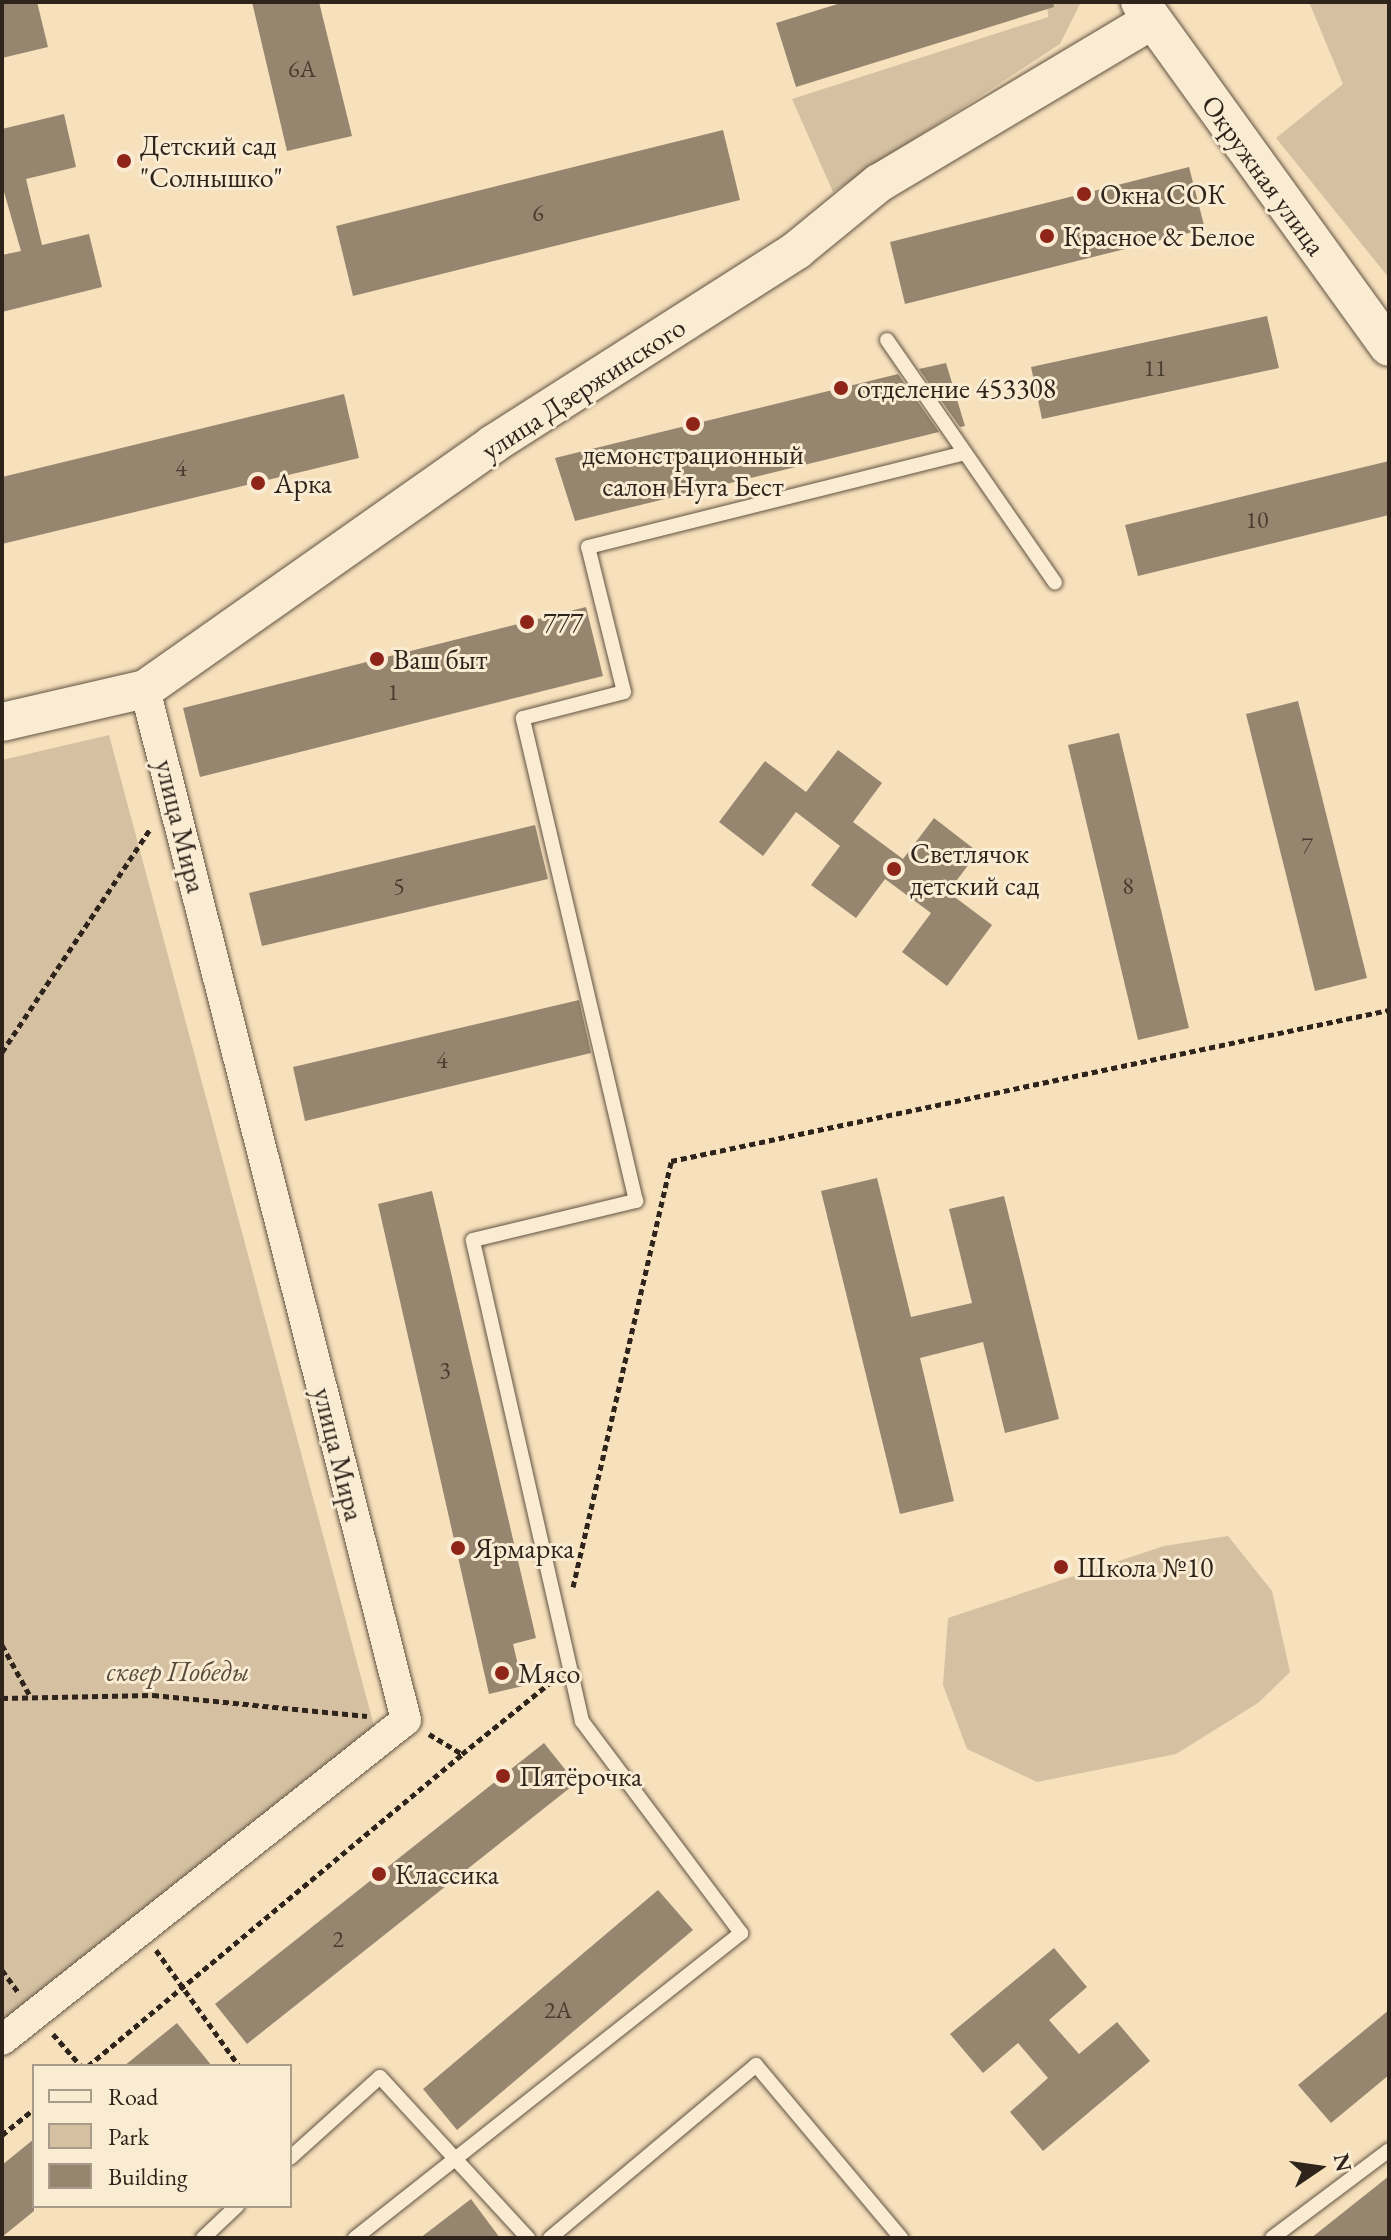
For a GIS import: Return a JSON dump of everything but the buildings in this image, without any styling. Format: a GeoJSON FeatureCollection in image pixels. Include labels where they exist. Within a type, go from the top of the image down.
{"type":"FeatureCollection","features":[{"type":"Feature","properties":{"kind":"street","name":"Окружная улица"},"geometry":{"type":"LineString","coordinates":[[1146,11],[1389,347]]}},
{"type":"Feature","properties":{"kind":"street","name":"улица Дзержинского"},"geometry":{"type":"LineString","coordinates":[[2,722],[145,689],[493,444],[797,250],[879,183],[1146,11]]}},
{"type":"Feature","properties":{"kind":"street","name":"улица Мира"},"geometry":{"type":"LineString","coordinates":[[145,689],[406,1720]]}},
{"type":"Feature","properties":{"kind":"street"},"geometry":{"type":"LineString","coordinates":[[2,2040],[406,1720]]}},
{"type":"Feature","properties":{"kind":"lane"},"geometry":{"type":"LineString","coordinates":[[887,340],[961,454],[1055,583]]}},
{"type":"Feature","properties":{"kind":"lane"},"geometry":{"type":"LineString","coordinates":[[355,2238],[741,1933],[582,1721],[473,1240],[636,1201],[523,718],[624,692],[588,547],[961,454]]}},
{"type":"Feature","properties":{"kind":"lane"},"geometry":{"type":"LineString","coordinates":[[550,2238],[756,2065],[901,2238]]}},
{"type":"Feature","properties":{"kind":"lane"},"geometry":{"type":"LineString","coordinates":[[292,2156],[380,2077],[528,2238]]}},
{"type":"Feature","properties":{"kind":"lane"},"geometry":{"type":"LineString","coordinates":[[1272,2238],[1389,2150]]}},
{"type":"Feature","properties":{"kind":"lane"},"geometry":{"type":"LineString","coordinates":[[203,2238],[235,2208]]}},
{"type":"Feature","properties":{"kind":"path"},"geometry":{"type":"LineString","coordinates":[[2,1052],[174,794]]}},
{"type":"Feature","properties":{"kind":"path"},"geometry":{"type":"LineString","coordinates":[[571,1595],[671,1161],[1389,1010]]}},
{"type":"Feature","properties":{"kind":"path"},"geometry":{"type":"LineString","coordinates":[[2,1645],[31,1697]]}},
{"type":"Feature","properties":{"kind":"path"},"geometry":{"type":"LineString","coordinates":[[90,2064],[462,1754],[550,1689],[554,1673]]}},
{"type":"Feature","properties":{"kind":"path"},"geometry":{"type":"LineString","coordinates":[[2,1698],[153,1695],[406,1720],[462,1754]]}},
{"type":"Feature","properties":{"kind":"path"},"geometry":{"type":"LineString","coordinates":[[141,1930],[238,2064]]}},
{"type":"Feature","properties":{"kind":"path"},"geometry":{"type":"LineString","coordinates":[[2,2135],[32,2111]]}},
{"type":"Feature","properties":{"kind":"green space"},"geometry":{"type":"Polygon","coordinates":[[[1047,2],[1081,2],[1060,44],[833,192],[792,99],[1048,17],[1047,2]]]}},
{"type":"Feature","properties":{"kind":"green space"},"geometry":{"type":"Polygon","coordinates":[[[1309,2],[1389,2],[1389,278],[1276,138],[1343,84],[1309,2]]]}},
{"type":"Feature","properties":{"kind":"green space","name":"сквер Победы"},"geometry":{"type":"Polygon","coordinates":[[[109,735],[377,1737],[2,2035],[2,760],[109,735]]]}},
{"type":"Feature","properties":{"kind":"green space"},"geometry":{"type":"Polygon","coordinates":[[[1228,1536],[1272,1591],[1290,1672],[1258,1703],[1176,1754],[1037,1782],[967,1749],[943,1685],[948,1618],[1164,1546],[1228,1536]]]}},
{"type":"Feature","properties":{"kind":"place","name":"Детский сад \"Солнышко\""},"geometry":{"type":"Point","coordinates":[124,161]}},
{"type":"Feature","properties":{"kind":"place","name":"Окна СОК"},"geometry":{"type":"Point","coordinates":[1084,194]}},
{"type":"Feature","properties":{"kind":"place","name":"Красное & Белое"},"geometry":{"type":"Point","coordinates":[1047,236]}},
{"type":"Feature","properties":{"kind":"place","name":"отделение 453308"},"geometry":{"type":"Point","coordinates":[841,388]}},
{"type":"Feature","properties":{"kind":"place","name":"демонстрационный салон Нуга Бест"},"geometry":{"type":"Point","coordinates":[693,424]}},
{"type":"Feature","properties":{"kind":"place","name":"Арка"},"geometry":{"type":"Point","coordinates":[258,483]}},
{"type":"Feature","properties":{"kind":"place","name":"777"},"geometry":{"type":"Point","coordinates":[527,622]}},
{"type":"Feature","properties":{"kind":"place","name":"Ваш быт"},"geometry":{"type":"Point","coordinates":[377,659]}},
{"type":"Feature","properties":{"kind":"place","name":"Светлячок детский сад"},"geometry":{"type":"Point","coordinates":[894,869]}},
{"type":"Feature","properties":{"kind":"place","name":"Ярмарка"},"geometry":{"type":"Point","coordinates":[458,1548]}},
{"type":"Feature","properties":{"kind":"place","name":"Школа №10"},"geometry":{"type":"Point","coordinates":[1061,1567]}},
{"type":"Feature","properties":{"kind":"place","name":"Мясо"},"geometry":{"type":"Point","coordinates":[502,1673]}},
{"type":"Feature","properties":{"kind":"place","name":"Пятёрочка"},"geometry":{"type":"Point","coordinates":[503,1776]}},
{"type":"Feature","properties":{"kind":"place","name":"Классика"},"geometry":{"type":"Point","coordinates":[379,1874]}}]}
